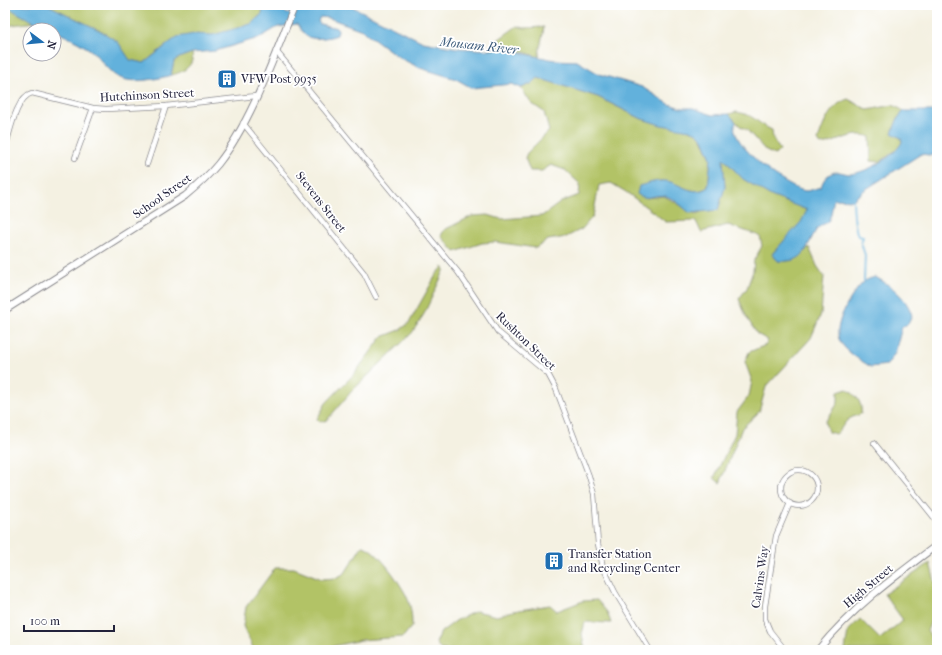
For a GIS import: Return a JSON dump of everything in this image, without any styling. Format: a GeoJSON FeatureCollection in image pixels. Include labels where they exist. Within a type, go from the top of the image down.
{"type":"FeatureCollection","features":[{"type":"Feature","properties":{"kind":"street","name":"School Street"},"geometry":{"type":"LineString","coordinates":[[5,310],[185,196],[204,180],[219,163],[243,123],[295,5]]}},
{"type":"Feature","properties":{"kind":"street","name":"Rushton Street"},"geometry":{"type":"LineString","coordinates":[[276,51],[458,272],[498,332],[548,374],[556,389],[589,476],[594,494],[598,544],[603,567],[615,592],[650,650]]}},
{"type":"Feature","properties":{"kind":"street","name":"Hutchinson Street"},"geometry":{"type":"LineString","coordinates":[[5,148],[18,107],[27,95],[37,92],[93,108],[128,109],[256,96]]}},
{"type":"Feature","properties":{"kind":"street"},"geometry":{"type":"LineString","coordinates":[[147,164],[166,106]]}},
{"type":"Feature","properties":{"kind":"street"},"geometry":{"type":"LineString","coordinates":[[75,158],[93,108]]}},
{"type":"Feature","properties":{"kind":"street","name":"Stevens Street"},"geometry":{"type":"LineString","coordinates":[[243,123],[286,174],[364,273],[376,297]]}},
{"type":"Feature","properties":{"kind":"street"},"geometry":{"type":"LineString","coordinates":[[874,444],[937,521]]}},
{"type":"Feature","properties":{"kind":"street"},"geometry":{"type":"LineString","coordinates":[[793,471],[808,473],[816,484],[814,495],[810,501],[804,505],[790,503],[786,500],[781,490],[784,478],[793,471]]}},
{"type":"Feature","properties":{"kind":"street","name":"Calvins Way"},"geometry":{"type":"LineString","coordinates":[[785,650],[770,631],[766,619],[765,606],[776,536],[790,503]]}},
{"type":"Feature","properties":{"kind":"street","name":"High Street"},"geometry":{"type":"LineString","coordinates":[[818,650],[868,598],[937,545]]}},
{"type":"Feature","properties":{"kind":"green space"},"geometry":{"type":"Polygon","coordinates":[[[5,5],[35,22],[22,22],[22,24],[5,26],[5,5]]]}},
{"type":"Feature","properties":{"kind":"green space"},"geometry":{"type":"Polygon","coordinates":[[[48,5],[264,5],[262,14],[251,24],[213,36],[194,34],[169,43],[144,63],[129,60],[118,42],[101,31],[48,5]]]}},
{"type":"Feature","properties":{"kind":"green space"},"geometry":{"type":"Polygon","coordinates":[[[517,26],[524,28],[544,27],[539,57],[511,48],[489,50],[495,42],[517,26]]]}},
{"type":"Feature","properties":{"kind":"green space"},"geometry":{"type":"Polygon","coordinates":[[[192,53],[192,62],[190,65],[183,71],[171,75],[174,61],[192,53]]]}},
{"type":"Feature","properties":{"kind":"green space"},"geometry":{"type":"Polygon","coordinates":[[[538,78],[598,97],[642,119],[697,133],[702,139],[711,158],[708,187],[697,191],[669,182],[658,181],[651,183],[646,198],[664,196],[696,214],[703,211],[718,210],[725,187],[722,157],[743,179],[771,196],[808,210],[802,221],[772,254],[778,261],[788,261],[799,257],[809,247],[817,266],[824,276],[821,314],[811,338],[766,387],[759,412],[742,428],[720,483],[714,478],[735,434],[737,412],[749,396],[752,381],[745,362],[749,352],[766,345],[768,340],[757,334],[747,318],[739,299],[747,288],[753,271],[754,260],[762,246],[760,236],[728,225],[701,232],[696,221],[666,222],[626,192],[611,183],[599,185],[593,216],[582,229],[566,237],[548,240],[536,248],[496,242],[482,243],[455,252],[441,236],[444,230],[472,216],[488,215],[501,219],[542,216],[561,202],[579,195],[580,184],[565,170],[551,165],[542,171],[530,171],[525,158],[527,153],[549,131],[544,112],[531,103],[521,88],[531,84],[538,78]]]}},
{"type":"Feature","properties":{"kind":"green space"},"geometry":{"type":"Polygon","coordinates":[[[848,99],[868,110],[893,105],[904,111],[898,118],[892,133],[901,138],[902,142],[900,147],[880,162],[871,161],[870,137],[864,135],[852,136],[821,145],[818,140],[828,115],[842,102],[848,99]]]}},
{"type":"Feature","properties":{"kind":"green space"},"geometry":{"type":"Polygon","coordinates":[[[736,112],[752,117],[762,125],[772,130],[773,139],[780,150],[775,155],[766,151],[747,130],[740,126],[729,114],[736,112]]]}},
{"type":"Feature","properties":{"kind":"green space"},"geometry":{"type":"Polygon","coordinates":[[[443,267],[445,269],[424,314],[412,333],[351,392],[327,420],[320,422],[317,419],[326,403],[354,374],[382,337],[400,330],[409,323],[436,275],[443,267]]]}},
{"type":"Feature","properties":{"kind":"green space"},"geometry":{"type":"Polygon","coordinates":[[[847,389],[860,403],[861,414],[848,420],[836,434],[828,432],[825,422],[838,403],[838,392],[847,389]]]}},
{"type":"Feature","properties":{"kind":"green space"},"geometry":{"type":"Polygon","coordinates":[[[362,546],[374,552],[387,566],[399,582],[408,599],[411,610],[412,626],[403,637],[361,640],[316,650],[254,650],[243,626],[246,607],[275,568],[294,568],[322,579],[336,578],[345,573],[362,546]]]}},
{"type":"Feature","properties":{"kind":"green space"},"geometry":{"type":"Polygon","coordinates":[[[930,563],[937,589],[937,619],[931,621],[927,631],[931,637],[937,639],[937,650],[845,650],[848,631],[860,619],[880,639],[903,620],[884,594],[930,563]]]}},
{"type":"Feature","properties":{"kind":"green space"},"geometry":{"type":"Polygon","coordinates":[[[597,600],[607,612],[611,623],[585,622],[582,634],[585,650],[441,650],[436,643],[441,632],[457,620],[476,611],[497,616],[513,611],[550,605],[557,611],[583,601],[597,600]]]}},
{"type":"Feature","properties":{"kind":"water"},"geometry":{"type":"Polygon","coordinates":[[[5,5],[48,5],[101,31],[118,42],[130,60],[144,63],[177,37],[194,34],[213,35],[251,24],[262,14],[264,5],[279,5],[287,14],[311,5],[349,5],[423,42],[458,48],[489,50],[511,48],[525,54],[555,60],[577,61],[599,74],[642,87],[669,104],[681,108],[693,108],[712,115],[729,114],[736,122],[735,130],[738,139],[754,158],[776,176],[797,189],[809,191],[821,187],[826,178],[832,173],[857,173],[880,163],[887,158],[902,142],[901,138],[892,133],[898,118],[904,111],[937,111],[937,156],[921,154],[863,191],[853,200],[834,199],[829,220],[817,229],[804,253],[794,260],[778,261],[772,254],[801,222],[807,210],[771,196],[743,179],[723,158],[725,187],[718,210],[690,213],[669,197],[662,195],[644,197],[637,194],[639,186],[661,181],[667,181],[690,190],[702,190],[708,187],[711,158],[703,139],[697,133],[642,119],[598,97],[538,78],[531,84],[521,88],[512,84],[472,88],[456,79],[420,68],[400,58],[362,30],[329,18],[320,17],[318,21],[320,24],[337,28],[337,35],[325,38],[312,38],[304,34],[297,24],[278,27],[259,38],[215,51],[192,53],[181,57],[174,61],[171,75],[160,78],[134,81],[123,79],[113,74],[93,52],[62,34],[62,22],[36,22],[15,12],[5,5]]]}},
{"type":"Feature","properties":{"kind":"water"},"geometry":{"type":"Polygon","coordinates":[[[875,277],[893,288],[903,298],[912,316],[908,324],[902,327],[895,353],[887,365],[871,367],[853,355],[841,343],[838,333],[841,317],[850,300],[865,281],[875,277]]]}},
{"type":"Feature","properties":{"kind":"waterway"},"geometry":{"type":"LineString","coordinates":[[853,200],[856,231],[858,236],[863,237],[861,243],[865,255],[864,281]]}},
{"type":"Feature","properties":{"kind":"place","name":"VFW Post 9935"},"geometry":{"type":"Point","coordinates":[227,79]}},
{"type":"Feature","properties":{"kind":"place","name":"Transfer Station and Recycling Center"},"geometry":{"type":"Point","coordinates":[554,561]}},
{"type":"Feature","properties":{"kind":"water label","name":"Mousam River"},"geometry":{"type":"Point","coordinates":[479,45]}}]}
